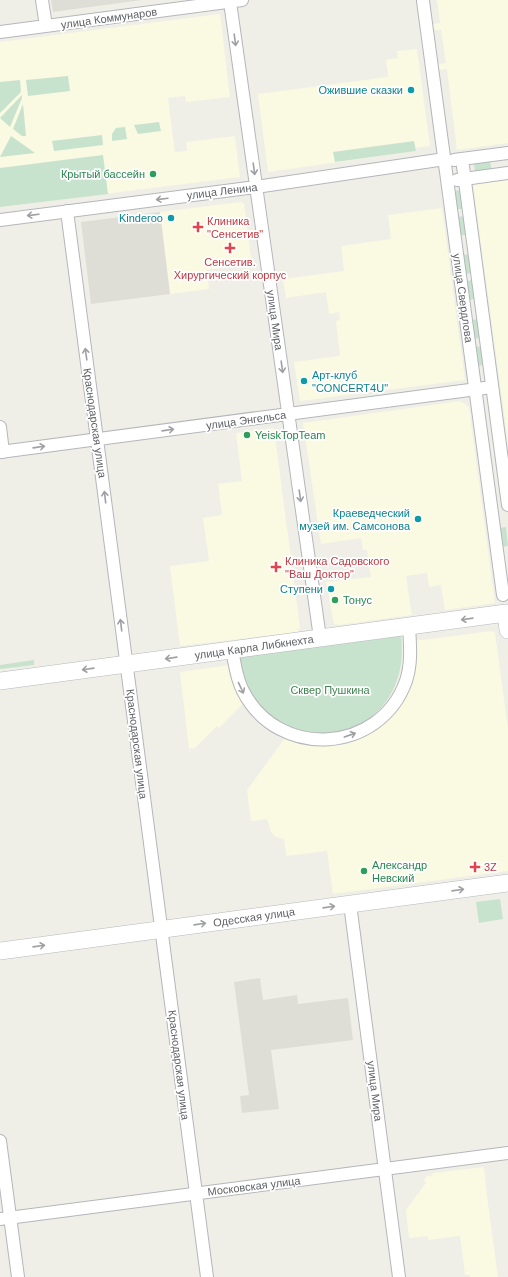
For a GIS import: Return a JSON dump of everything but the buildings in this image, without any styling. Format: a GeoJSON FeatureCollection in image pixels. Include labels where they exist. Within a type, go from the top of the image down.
{"type":"FeatureCollection","features":[{"type":"Feature","properties":{"kind":"street"},"geometry":{"type":"LineString","coordinates":[[42,0],[46,26]]}},
{"type":"Feature","properties":{"kind":"street","name":"улица Коммунаров"},"geometry":{"type":"LineString","coordinates":[[0,32],[242,0]]}},
{"type":"Feature","properties":{"kind":"street","name":"улица Свердлова"},"geometry":{"type":"LineString","coordinates":[[423,0],[503,595]]}},
{"type":"Feature","properties":{"kind":"street","name":"улица Мира"},"geometry":{"type":"LineString","coordinates":[[230,2],[320,638]]}},
{"type":"Feature","properties":{"kind":"street","name":"улица Ленина"},"geometry":{"type":"LineString","coordinates":[[0,220],[445,160],[508,153]]}},
{"type":"Feature","properties":{"kind":"street"},"geometry":{"type":"LineString","coordinates":[[462,159],[508,505]]}},
{"type":"Feature","properties":{"kind":"street"},"geometry":{"type":"LineString","coordinates":[[448,181],[508,173]]}},
{"type":"Feature","properties":{"kind":"street","name":"Краснодарская улица"},"geometry":{"type":"LineString","coordinates":[[67,211],[207,1277]]}},
{"type":"Feature","properties":{"kind":"street","name":"улица Энгельса"},"geometry":{"type":"LineString","coordinates":[[2,452],[492,387]]}},
{"type":"Feature","properties":{"kind":"street"},"geometry":{"type":"LineString","coordinates":[[0,426],[2,452]]}},
{"type":"Feature","properties":{"kind":"street"},"geometry":{"type":"LineString","coordinates":[[507,613],[508,630]]}},
{"type":"Feature","properties":{"kind":"street","name":"улица Карла Либкнехта"},"geometry":{"type":"LineString","coordinates":[[0,681],[507,613]]}},
{"type":"Feature","properties":{"kind":"street"},"geometry":{"type":"LineString","coordinates":[[232,650],[240,685],[249,702],[261,716],[276,727],[292,734],[310,739],[330,740],[349,736],[368,727],[384,715],[395,702],[404,686],[409,668],[411,648],[409,626]]}},
{"type":"Feature","properties":{"kind":"street","name":"Одесская улица"},"geometry":{"type":"LineString","coordinates":[[0,951],[508,883]]}},
{"type":"Feature","properties":{"kind":"street","name":"улица Мира"},"geometry":{"type":"LineString","coordinates":[[350,904],[399,1277]]}},
{"type":"Feature","properties":{"kind":"street"},"geometry":{"type":"LineString","coordinates":[[0,1141],[5,1218],[18,1277]]}},
{"type":"Feature","properties":{"kind":"street","name":"Московская улица"},"geometry":{"type":"LineString","coordinates":[[5,1218],[508,1153]]}},
{"type":"Feature","properties":{"kind":"shaded area"},"geometry":{"type":"Polygon","coordinates":[[[51,0],[142,0],[53,12],[51,0]]]}},
{"type":"Feature","properties":{"kind":"shaded area"},"geometry":{"type":"Polygon","coordinates":[[[437,0],[508,0],[508,143],[457,150],[447,69],[439,70],[439,64],[446,63],[441,30],[434,30],[433,24],[440,23],[437,0]]]}},
{"type":"Feature","properties":{"kind":"shaded area"},"geometry":{"type":"Polygon","coordinates":[[[220,14],[230,97],[186,102],[185,96],[168,98],[175,152],[187,151],[186,142],[235,136],[240,177],[0,207],[0,42],[220,14]]]}},
{"type":"Feature","properties":{"kind":"shaded area"},"geometry":{"type":"Polygon","coordinates":[[[417,49],[430,146],[415,148],[416,151],[268,172],[258,94],[388,77],[386,60],[398,58],[397,51],[417,49]]]}},
{"type":"Feature","properties":{"kind":"shaded area"},"geometry":{"type":"Polygon","coordinates":[[[508,179],[508,444],[473,184],[508,179]]]}},
{"type":"Feature","properties":{"kind":"shaded area"},"geometry":{"type":"Polygon","coordinates":[[[241,202],[244,204],[252,264],[207,270],[209,289],[170,294],[160,212],[241,202]]]}},
{"type":"Feature","properties":{"kind":"shaded area"},"geometry":{"type":"Polygon","coordinates":[[[442,208],[465,380],[300,401],[294,362],[340,356],[336,321],[340,320],[339,312],[329,314],[326,292],[286,298],[283,279],[344,271],[341,246],[391,239],[388,215],[442,208]]]}},
{"type":"Feature","properties":{"kind":"shaded area"},"geometry":{"type":"Polygon","coordinates":[[[160,212],[170,294],[91,304],[81,222],[160,212]]]}},
{"type":"Feature","properties":{"kind":"shaded area"},"geometry":{"type":"Polygon","coordinates":[[[460,401],[469,407],[495,603],[445,610],[441,585],[429,587],[427,573],[406,576],[412,615],[339,625],[334,624],[326,582],[371,577],[367,550],[363,550],[361,538],[321,544],[303,423],[460,401]]]}},
{"type":"Feature","properties":{"kind":"shaded area"},"geometry":{"type":"Polygon","coordinates":[[[274,428],[300,628],[297,632],[180,646],[170,566],[209,561],[203,518],[222,515],[218,484],[242,481],[236,433],[274,428]]]}},
{"type":"Feature","properties":{"kind":"shaded area"},"geometry":{"type":"Polygon","coordinates":[[[492,631],[495,633],[508,729],[508,871],[333,894],[327,851],[286,856],[284,839],[276,837],[271,832],[267,819],[251,821],[247,790],[285,738],[316,746],[337,745],[364,736],[379,726],[391,715],[414,641],[492,631]]]}},
{"type":"Feature","properties":{"kind":"shaded area"},"geometry":{"type":"Polygon","coordinates":[[[230,665],[234,683],[244,703],[219,728],[217,726],[195,748],[189,749],[180,672],[230,665]]]}},
{"type":"Feature","properties":{"kind":"shaded area"},"geometry":{"type":"Polygon","coordinates":[[[260,978],[263,1000],[297,995],[298,1004],[348,998],[353,1040],[271,1050],[279,1109],[242,1113],[240,1096],[249,1095],[234,982],[260,978]]]}},
{"type":"Feature","properties":{"kind":"shaded area"},"geometry":{"type":"Polygon","coordinates":[[[484,1167],[498,1277],[470,1277],[470,1275],[465,1275],[460,1236],[428,1240],[428,1236],[409,1238],[406,1210],[426,1183],[424,1180],[428,1175],[430,1177],[433,1173],[484,1167]]]}},
{"type":"Feature","properties":{"kind":"green space"},"geometry":{"type":"Polygon","coordinates":[[[68,76],[70,91],[28,96],[26,80],[68,76]]]}},
{"type":"Feature","properties":{"kind":"green space"},"geometry":{"type":"Polygon","coordinates":[[[20,80],[21,92],[0,113],[0,82],[20,80]]]}},
{"type":"Feature","properties":{"kind":"green space"},"geometry":{"type":"Polygon","coordinates":[[[22,95],[22,98],[10,127],[0,118],[22,95]]]}},
{"type":"Feature","properties":{"kind":"green space"},"geometry":{"type":"Polygon","coordinates":[[[23,104],[26,136],[22,136],[13,129],[23,104]]]}},
{"type":"Feature","properties":{"kind":"green space"},"geometry":{"type":"Polygon","coordinates":[[[159,122],[161,131],[138,134],[134,125],[159,122]]]}},
{"type":"Feature","properties":{"kind":"green space"},"geometry":{"type":"Polygon","coordinates":[[[125,127],[127,139],[112,141],[112,134],[116,128],[125,127]]]}},
{"type":"Feature","properties":{"kind":"green space"},"geometry":{"type":"Polygon","coordinates":[[[102,135],[103,145],[54,151],[52,141],[102,135]]]}},
{"type":"Feature","properties":{"kind":"green space"},"geometry":{"type":"Polygon","coordinates":[[[11,136],[35,153],[0,157],[11,136]]]}},
{"type":"Feature","properties":{"kind":"green space"},"geometry":{"type":"Polygon","coordinates":[[[414,141],[416,151],[335,162],[333,152],[414,141]]]}},
{"type":"Feature","properties":{"kind":"green space"},"geometry":{"type":"Polygon","coordinates":[[[103,155],[108,194],[0,207],[0,168],[103,155]]]}},
{"type":"Feature","properties":{"kind":"green space"},"geometry":{"type":"Polygon","coordinates":[[[490,162],[492,170],[475,172],[474,164],[490,162]]]}},
{"type":"Feature","properties":{"kind":"green space"},"geometry":{"type":"Polygon","coordinates":[[[461,190],[463,209],[457,209],[454,191],[461,190]]]}},
{"type":"Feature","properties":{"kind":"green space"},"geometry":{"type":"Polygon","coordinates":[[[464,216],[467,235],[461,235],[458,217],[464,216]]]}},
{"type":"Feature","properties":{"kind":"green space"},"geometry":{"type":"Polygon","coordinates":[[[469,254],[472,273],[466,274],[463,255],[469,254]]]}},
{"type":"Feature","properties":{"kind":"green space"},"geometry":{"type":"Polygon","coordinates":[[[473,280],[475,299],[469,300],[467,281],[473,280]]]}},
{"type":"Feature","properties":{"kind":"green space"},"geometry":{"type":"Polygon","coordinates":[[[478,319],[480,338],[474,339],[472,320],[478,319]]]}},
{"type":"Feature","properties":{"kind":"green space"},"geometry":{"type":"Polygon","coordinates":[[[481,346],[484,365],[478,366],[475,347],[481,346]]]}},
{"type":"Feature","properties":{"kind":"green space"},"geometry":{"type":"Polygon","coordinates":[[[506,527],[508,546],[502,547],[499,528],[506,527]]]}},
{"type":"Feature","properties":{"kind":"green space","name":"Сквер Пушкина"},"geometry":{"type":"Polygon","coordinates":[[[401,636],[400,669],[390,696],[372,717],[349,730],[323,734],[296,730],[271,716],[250,692],[246,684],[240,657],[401,636]]]}},
{"type":"Feature","properties":{"kind":"green space"},"geometry":{"type":"Polygon","coordinates":[[[34,660],[34,665],[0,669],[0,665],[34,660]]]}},
{"type":"Feature","properties":{"kind":"green space"},"geometry":{"type":"Polygon","coordinates":[[[500,899],[503,919],[479,923],[476,902],[500,899]]]}},
{"type":"Feature","properties":{"kind":"place","name":"Ожившие сказки"},"geometry":{"type":"Point","coordinates":[411,90]}},
{"type":"Feature","properties":{"kind":"place","name":"Крытый бассейн"},"geometry":{"type":"Point","coordinates":[153,174]}},
{"type":"Feature","properties":{"kind":"place","name":"Kinderoo"},"geometry":{"type":"Point","coordinates":[171,218]}},
{"type":"Feature","properties":{"kind":"place","name":"Клиника \"Сенсетив\""},"geometry":{"type":"Point","coordinates":[198,227]}},
{"type":"Feature","properties":{"kind":"place","name":"Сенсетив. Хирургический корпус"},"geometry":{"type":"Point","coordinates":[230,248]}},
{"type":"Feature","properties":{"kind":"place","name":"Арт-клуб \"CONCERT4U\""},"geometry":{"type":"Point","coordinates":[304,381]}},
{"type":"Feature","properties":{"kind":"place","name":"YeiskTopTeam"},"geometry":{"type":"Point","coordinates":[247,435]}},
{"type":"Feature","properties":{"kind":"place","name":"Краеведческий музей им. Самсонова"},"geometry":{"type":"Point","coordinates":[418,519]}},
{"type":"Feature","properties":{"kind":"place","name":"Клиника Садовского \"Ваш Доктор\""},"geometry":{"type":"Point","coordinates":[276,567]}},
{"type":"Feature","properties":{"kind":"place","name":"Ступени"},"geometry":{"type":"Point","coordinates":[331,589]}},
{"type":"Feature","properties":{"kind":"place","name":"Тонус"},"geometry":{"type":"Point","coordinates":[335,600]}},
{"type":"Feature","properties":{"kind":"place","name":"3Z"},"geometry":{"type":"Point","coordinates":[475,867]}},
{"type":"Feature","properties":{"kind":"place","name":"Александр Невский"},"geometry":{"type":"Point","coordinates":[364,871]}}]}
